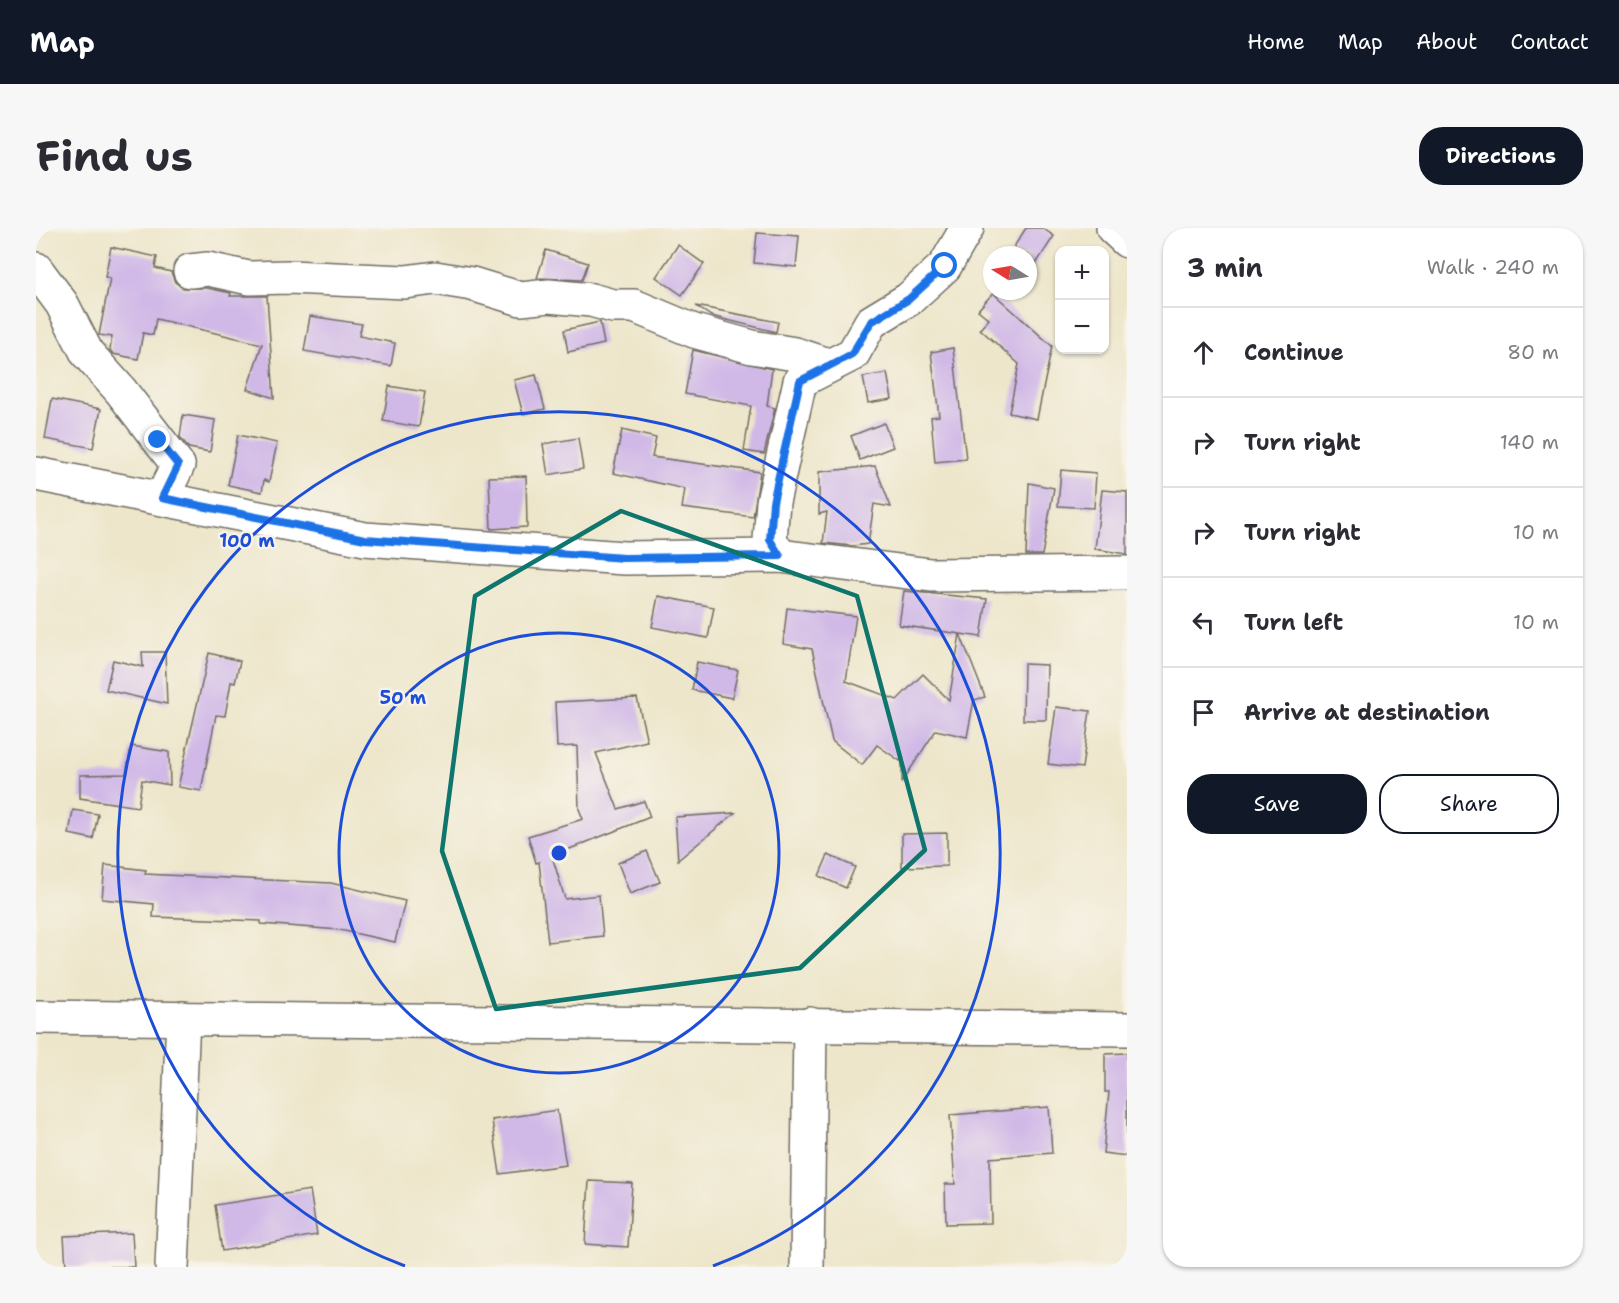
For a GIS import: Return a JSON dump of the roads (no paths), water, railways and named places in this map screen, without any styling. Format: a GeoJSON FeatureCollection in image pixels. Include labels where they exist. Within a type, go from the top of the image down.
{"type":"FeatureCollection","features":[{"type":"Feature","properties":{"kind":"street"},"geometry":{"type":"LineString","coordinates":[[780,556],[770,540],[773,502],[800,381],[852,354],[871,322],[927,284],[945,266],[967,228]]}},
{"type":"Feature","properties":{"kind":"street"},"geometry":{"type":"LineString","coordinates":[[1113,228],[1127,241]]}},
{"type":"Feature","properties":{"kind":"street"},"geometry":{"type":"LineString","coordinates":[[36,269],[62,304],[87,353],[121,391],[178,465],[162,498]]}},
{"type":"Feature","properties":{"kind":"street"},"geometry":{"type":"LineString","coordinates":[[190,271],[208,269],[249,278],[290,277],[405,282],[435,278],[472,284],[521,298],[549,296],[591,300],[613,306],[634,306],[694,331],[752,347],[795,354],[828,365]]}},
{"type":"Feature","properties":{"kind":"street"},"geometry":{"type":"LineString","coordinates":[[36,474],[365,539],[624,558],[780,556],[931,575],[1127,573]]}},
{"type":"Feature","properties":{"kind":"street"},"geometry":{"type":"LineString","coordinates":[[36,1017],[1127,1029]]}},
{"type":"Feature","properties":{"kind":"street"},"geometry":{"type":"LineString","coordinates":[[172,1267],[183,1018]]}},
{"type":"Feature","properties":{"kind":"street"},"geometry":{"type":"LineString","coordinates":[[807,1267],[810,1024]]}}]}
